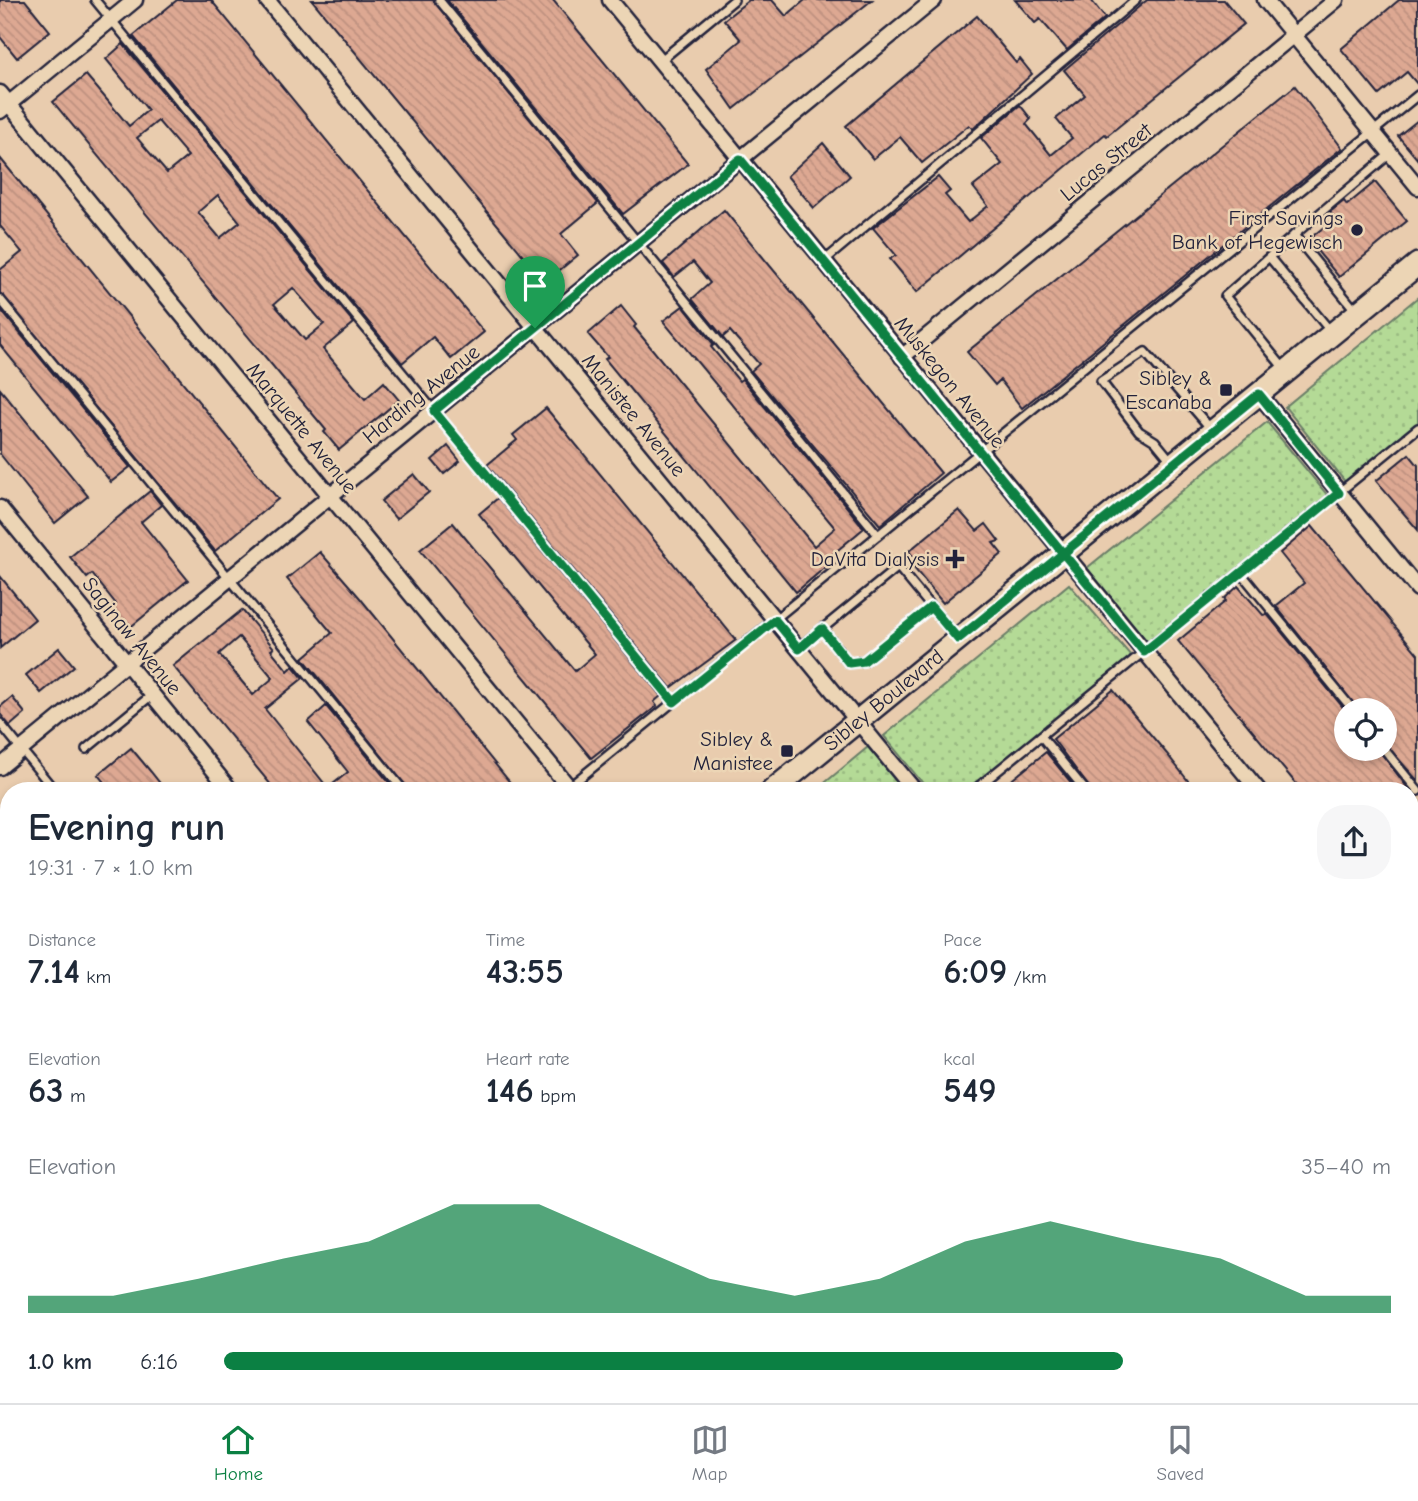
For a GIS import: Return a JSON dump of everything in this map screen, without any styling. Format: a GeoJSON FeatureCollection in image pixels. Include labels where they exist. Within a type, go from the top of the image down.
{"type":"FeatureCollection","features":[{"type":"Feature","properties":{"kind":"main road","name":"Sibley Boulevard"},"geometry":{"type":"LineString","coordinates":[[783,782],[1418,264]]}},
{"type":"Feature","properties":{"kind":"street"},"geometry":{"type":"LineString","coordinates":[[3,102],[135,0]]}},
{"type":"Feature","properties":{"kind":"street","name":"Manistee Avenue"},"geometry":{"type":"LineString","coordinates":[[267,0],[908,782]]}},
{"type":"Feature","properties":{"kind":"street","name":"Muskegon Avenue"},"geometry":{"type":"LineString","coordinates":[[610,0],[1252,782]]}},
{"type":"Feature","properties":{"kind":"street","name":"Harding Avenue"},"geometry":{"type":"LineString","coordinates":[[0,768],[934,0]]}},
{"type":"Feature","properties":{"kind":"street"},"geometry":{"type":"LineString","coordinates":[[1265,0],[1418,187]]}},
{"type":"Feature","properties":{"kind":"street","name":"Lucas Street"},"geometry":{"type":"LineString","coordinates":[[902,357],[1336,0]]}},
{"type":"Feature","properties":{"kind":"street","name":"Marquette Avenue"},"geometry":{"type":"LineString","coordinates":[[3,102],[331,496],[563,782]]}},
{"type":"Feature","properties":{"kind":"street"},"geometry":{"type":"LineString","coordinates":[[1259,394],[1418,589]]}},
{"type":"Feature","properties":{"kind":"street","name":"Saginaw Avenue"},"geometry":{"type":"LineString","coordinates":[[0,508],[225,782]]}},
{"type":"Feature","properties":{"kind":"lane"},"geometry":{"type":"LineString","coordinates":[[95,0],[674,702]]}},
{"type":"Feature","properties":{"kind":"lane"},"geometry":{"type":"LineString","coordinates":[[439,0],[878,535]]}},
{"type":"Feature","properties":{"kind":"lane"},"geometry":{"type":"LineString","coordinates":[[660,61],[734,0]]}},
{"type":"Feature","properties":{"kind":"lane"},"geometry":{"type":"LineString","coordinates":[[824,261],[1136,0]]}},
{"type":"Feature","properties":{"kind":"lane"},"geometry":{"type":"LineString","coordinates":[[579,782],[1418,95]]}},
{"type":"Feature","properties":{"kind":"lane"},"geometry":{"type":"LineString","coordinates":[[1286,372],[1225,296],[1391,153]]}},
{"type":"Feature","properties":{"kind":"lane"},"geometry":{"type":"LineString","coordinates":[[1294,235],[1357,313]]}},
{"type":"Feature","properties":{"kind":"lane"},"geometry":{"type":"LineString","coordinates":[[1270,258],[1332,334]]}},
{"type":"Feature","properties":{"kind":"lane"},"geometry":{"type":"LineString","coordinates":[[0,299],[397,782]]}},
{"type":"Feature","properties":{"kind":"lane"},"geometry":{"type":"LineString","coordinates":[[1173,464],[1155,441],[1139,431],[1101,381],[1145,352],[1213,431]]}},
{"type":"Feature","properties":{"kind":"lane"},"geometry":{"type":"LineString","coordinates":[[984,782],[1418,428]]}},
{"type":"Feature","properties":{"kind":"lane"},"geometry":{"type":"LineString","coordinates":[[799,649],[898,566],[958,639]]}},
{"type":"Feature","properties":{"kind":"lane"},"geometry":{"type":"LineString","coordinates":[[1241,573],[1343,698]]}},
{"type":"Feature","properties":{"kind":"lane"},"geometry":{"type":"LineString","coordinates":[[822,629],[849,663],[864,661],[931,607]]}},
{"type":"Feature","properties":{"kind":"lane"},"geometry":{"type":"LineString","coordinates":[[86,749],[152,694]]}},
{"type":"Feature","properties":{"kind":"lane"},"geometry":{"type":"LineString","coordinates":[[0,723],[48,782]]}},
{"type":"Feature","properties":{"kind":"lane"},"geometry":{"type":"LineString","coordinates":[[1041,736],[1079,782]]}},
{"type":"Feature","properties":{"kind":"lane"},"geometry":{"type":"LineString","coordinates":[[1394,761],[1411,782]]}},
{"type":"Feature","properties":{"kind":"green space"},"geometry":{"type":"Polygon","coordinates":[[[1418,297],[1418,424],[1346,483],[1285,407],[1418,297]]]}},
{"type":"Feature","properties":{"kind":"green space"},"geometry":{"type":"Polygon","coordinates":[[[1267,422],[1329,497],[1149,644],[1087,568],[1267,422]]]}},
{"type":"Feature","properties":{"kind":"green space"},"geometry":{"type":"Polygon","coordinates":[[[1069,584],[1132,657],[978,782],[922,782],[884,736],[1069,584]]]}},
{"type":"Feature","properties":{"kind":"green space"},"geometry":{"type":"Polygon","coordinates":[[[868,747],[897,782],[826,782],[868,747]]]}},
{"type":"Feature","properties":{"kind":"building"},"geometry":{"type":"Polygon","coordinates":[[[0,0],[25,0],[50,31],[17,58],[0,37],[0,0]]]}},
{"type":"Feature","properties":{"kind":"building"},"geometry":{"type":"Polygon","coordinates":[[[177,0],[211,0],[484,332],[451,359],[433,337],[402,363],[133,36],[177,0]]]}},
{"type":"Feature","properties":{"kind":"building"},"geometry":{"type":"Polygon","coordinates":[[[312,0],[433,0],[598,203],[561,234],[578,255],[545,282],[312,0]]]}},
{"type":"Feature","properties":{"kind":"building"},"geometry":{"type":"Polygon","coordinates":[[[447,0],[553,0],[688,164],[623,214],[447,0]]]}},
{"type":"Feature","properties":{"kind":"building"},"geometry":{"type":"Polygon","coordinates":[[[749,0],[772,0],[786,16],[805,0],[872,0],[734,109],[706,69],[741,40],[724,20],[749,0]]]}},
{"type":"Feature","properties":{"kind":"building"},"geometry":{"type":"Polygon","coordinates":[[[1015,0],[1091,0],[1105,18],[1067,50],[1040,19],[1035,23],[1015,0]]]}},
{"type":"Feature","properties":{"kind":"building"},"geometry":{"type":"Polygon","coordinates":[[[1147,0],[1224,0],[1244,24],[1107,136],[1105,134],[917,292],[890,259],[896,255],[873,228],[938,177],[950,191],[945,195],[968,222],[988,206],[973,187],[1002,164],[981,138],[1020,105],[1031,119],[1026,124],[1051,155],[1072,138],[1056,119],[1085,95],[1064,70],[1147,0]]]}},
{"type":"Feature","properties":{"kind":"building"},"geometry":{"type":"Polygon","coordinates":[[[1399,0],[1418,0],[1418,85],[1407,72],[1379,95],[1341,49],[1399,0]]]}},
{"type":"Feature","properties":{"kind":"building"},"geometry":{"type":"Polygon","coordinates":[[[977,16],[1016,63],[1020,59],[1032,74],[973,129],[969,125],[922,163],[900,137],[873,159],[846,126],[977,16]]]}},
{"type":"Feature","properties":{"kind":"building"},"geometry":{"type":"Polygon","coordinates":[[[123,44],[354,323],[323,349],[365,399],[384,382],[399,400],[339,450],[324,432],[326,430],[53,102],[86,75],[129,126],[148,110],[106,59],[123,44]],[[158,121],[137,138],[167,173],[188,156],[158,121]],[[218,195],[198,212],[220,238],[240,222],[218,195]],[[293,288],[274,304],[305,340],[324,324],[293,288]]]}},
{"type":"Feature","properties":{"kind":"building"},"geometry":{"type":"Polygon","coordinates":[[[1295,86],[1342,148],[1022,408],[1000,380],[995,385],[967,352],[1295,86]]]}},
{"type":"Feature","properties":{"kind":"building"},"geometry":{"type":"Polygon","coordinates":[[[1418,120],[1418,160],[1398,136],[1418,120]]]}},
{"type":"Feature","properties":{"kind":"building"},"geometry":{"type":"Polygon","coordinates":[[[823,143],[850,176],[814,208],[787,176],[823,143]]]}},
{"type":"Feature","properties":{"kind":"building"},"geometry":{"type":"Polygon","coordinates":[[[0,158],[278,499],[215,551],[0,293],[0,270],[22,252],[0,226],[0,158]]]}},
{"type":"Feature","properties":{"kind":"building","name":"First Savings Bank of Hegewisch"},"geometry":{"type":"Polygon","coordinates":[[[1375,182],[1407,221],[1339,277],[1308,240],[1335,218],[1330,212],[1344,201],[1347,205],[1375,182]]]}},
{"type":"Feature","properties":{"kind":"building"},"geometry":{"type":"Polygon","coordinates":[[[724,210],[941,473],[880,525],[751,371],[759,364],[730,331],[723,337],[692,299],[710,283],[693,262],[674,277],[663,263],[724,210]]]}},
{"type":"Feature","properties":{"kind":"building"},"geometry":{"type":"Polygon","coordinates":[[[621,306],[636,325],[634,327],[814,546],[835,528],[663,321],[683,306],[714,345],[711,347],[739,381],[742,379],[864,528],[826,560],[829,564],[796,592],[605,359],[608,357],[588,334],[621,306]]]}},
{"type":"Feature","properties":{"kind":"building"},"geometry":{"type":"Polygon","coordinates":[[[0,309],[130,467],[111,482],[0,345],[0,309]]]}},
{"type":"Feature","properties":{"kind":"building"},"geometry":{"type":"Polygon","coordinates":[[[0,389],[88,496],[55,523],[0,454],[0,389]]]}},
{"type":"Feature","properties":{"kind":"building"},"geometry":{"type":"Polygon","coordinates":[[[546,408],[736,640],[671,688],[487,465],[517,440],[513,435],[546,408]]]}},
{"type":"Feature","properties":{"kind":"building"},"geometry":{"type":"Polygon","coordinates":[[[448,446],[460,461],[444,474],[432,460],[448,446]]]}},
{"type":"Feature","properties":{"kind":"building"},"geometry":{"type":"Polygon","coordinates":[[[1409,454],[1418,465],[1418,530],[1376,481],[1409,454]]]}},
{"type":"Feature","properties":{"kind":"building"},"geometry":{"type":"Polygon","coordinates":[[[414,474],[429,492],[396,519],[381,501],[414,474]]]}},
{"type":"Feature","properties":{"kind":"building"},"geometry":{"type":"Polygon","coordinates":[[[150,491],[161,505],[141,522],[188,580],[128,629],[111,607],[116,604],[92,574],[87,578],[70,557],[150,491]]]}},
{"type":"Feature","properties":{"kind":"building"},"geometry":{"type":"Polygon","coordinates":[[[498,498],[661,696],[654,702],[657,706],[591,758],[420,550],[453,523],[575,671],[595,654],[479,514],[498,498]]]}},
{"type":"Feature","properties":{"kind":"building","name":"DaVita Dialysis"},"geometry":{"type":"Polygon","coordinates":[[[959,510],[977,531],[986,524],[999,541],[993,543],[1002,554],[943,603],[913,567],[918,563],[909,551],[959,510]]]}},
{"type":"Feature","properties":{"kind":"building"},"geometry":{"type":"Polygon","coordinates":[[[1312,526],[1418,654],[1418,781],[1397,758],[1397,698],[1349,698],[1276,606],[1304,583],[1280,553],[1312,526]]]}},
{"type":"Feature","properties":{"kind":"building"},"geometry":{"type":"Polygon","coordinates":[[[320,552],[510,782],[403,782],[303,658],[332,633],[287,579],[320,552]]]}},
{"type":"Feature","properties":{"kind":"building"},"geometry":{"type":"Polygon","coordinates":[[[0,576],[35,619],[0,648],[0,576]]]}},
{"type":"Feature","properties":{"kind":"building"},"geometry":{"type":"Polygon","coordinates":[[[1238,586],[1263,615],[1267,614],[1335,698],[1334,761],[1387,761],[1403,782],[1295,782],[1178,641],[1226,601],[1224,599],[1238,586]]]}},
{"type":"Feature","properties":{"kind":"building"},"geometry":{"type":"Polygon","coordinates":[[[242,610],[274,648],[271,650],[288,671],[293,666],[303,678],[265,709],[323,782],[269,782],[173,666],[242,610]],[[239,637],[219,654],[253,695],[273,678],[239,637]]]}},
{"type":"Feature","properties":{"kind":"building"},"geometry":{"type":"Polygon","coordinates":[[[59,648],[74,666],[41,693],[26,675],[59,648]]]}},
{"type":"Feature","properties":{"kind":"building"},"geometry":{"type":"Polygon","coordinates":[[[1113,690],[1189,782],[1085,782],[1053,739],[1113,690]]]}},
{"type":"Feature","properties":{"kind":"building"},"geometry":{"type":"Polygon","coordinates":[[[12,697],[25,713],[10,726],[0,714],[0,707],[12,697]]]}},
{"type":"Feature","properties":{"kind":"building"},"geometry":{"type":"Polygon","coordinates":[[[326,706],[389,782],[336,782],[348,772],[308,722],[326,706]]]}},
{"type":"Feature","properties":{"kind":"building"},"geometry":{"type":"Polygon","coordinates":[[[131,748],[159,782],[104,782],[98,775],[131,748]]]}},
{"type":"Feature","properties":{"kind":"building"},"geometry":{"type":"Polygon","coordinates":[[[1046,752],[1071,782],[1009,782],[1046,752]]]}},
{"type":"Feature","properties":{"kind":"place","name":"First Savings Bank of Hegewisch"},"geometry":{"type":"Point","coordinates":[1357,230]}},
{"type":"Feature","properties":{"kind":"place","name":"Sibley & Escanaba"},"geometry":{"type":"Point","coordinates":[1226,390]}},
{"type":"Feature","properties":{"kind":"place","name":"DaVita Dialysis"},"geometry":{"type":"Point","coordinates":[955,559]}},
{"type":"Feature","properties":{"kind":"place","name":"Sibley & Manistee"},"geometry":{"type":"Point","coordinates":[787,751]}},
{"type":"Feature","properties":{"kind":"route"},"geometry":{"type":"LineString","coordinates":[[535,328],[434,411],[674,702],[775,620],[799,649],[822,629],[849,663],[864,661],[931,607],[958,639],[1063,553],[1259,394],[1339,493],[1144,652],[1078,571],[1063,553],[980,452],[740,159],[535,328]]}}]}
